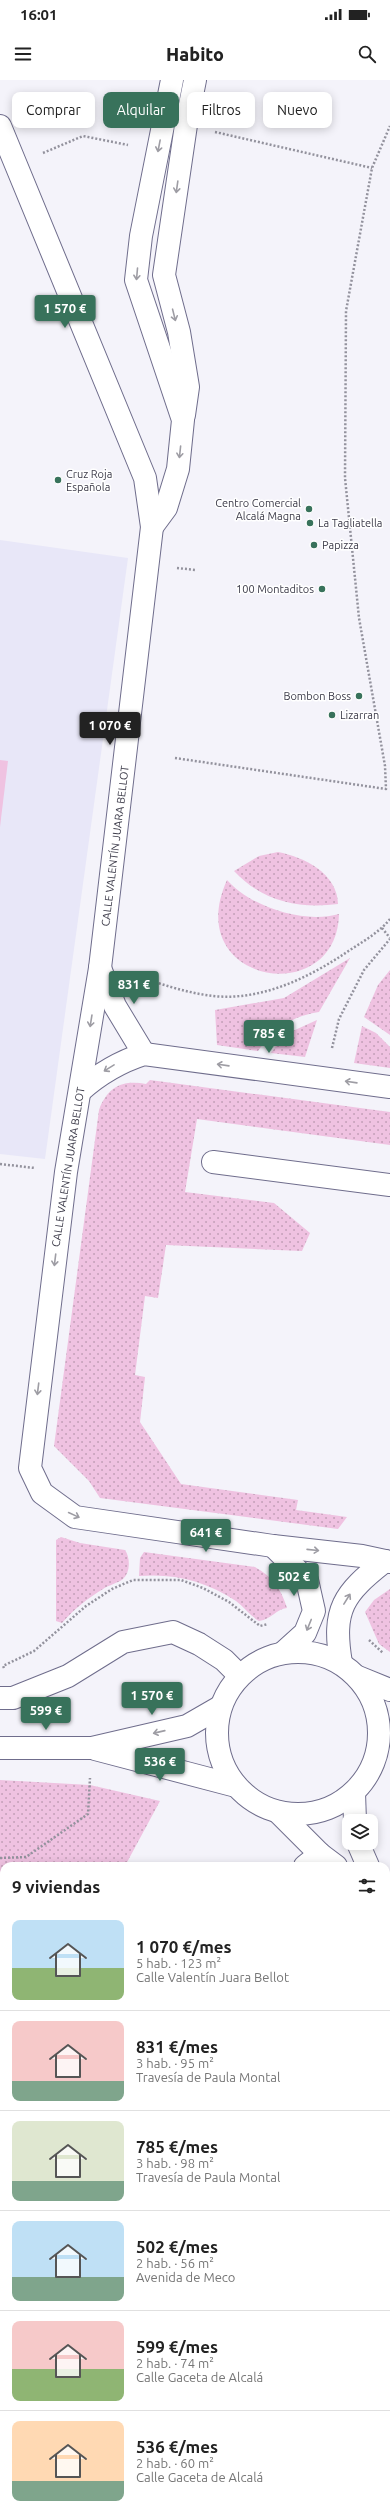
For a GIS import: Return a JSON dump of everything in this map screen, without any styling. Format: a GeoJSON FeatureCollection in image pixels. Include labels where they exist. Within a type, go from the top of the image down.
{"type":"FeatureCollection","features":[{"type":"Feature","properties":{"kind":"street"},"geometry":{"type":"LineString","coordinates":[[172,80],[141,236],[136,280],[183,420]]}},
{"type":"Feature","properties":{"kind":"street"},"geometry":{"type":"LineString","coordinates":[[152,527],[166,508],[178,470],[188,387],[179,332],[164,275],[186,125],[195,80]]}},
{"type":"Feature","properties":{"kind":"street","name":"CALLE VALENTÍN JUARA BELLOT"},"geometry":{"type":"LineString","coordinates":[[0,126],[145,478],[152,527],[100,968],[66,1172],[30,1468],[42,1493],[75,1517],[273,1546]]}},
{"type":"Feature","properties":{"kind":"street"},"geometry":{"type":"LineString","coordinates":[[100,968],[115,1006],[144,1054]]}},
{"type":"Feature","properties":{"kind":"street"},"geometry":{"type":"LineString","coordinates":[[80,1091],[95,1077],[118,1063],[144,1054],[390,1087]]}},
{"type":"Feature","properties":{"kind":"street"},"geometry":{"type":"LineString","coordinates":[[213,1162],[390,1185]]}},
{"type":"Feature","properties":{"kind":"street"},"geometry":{"type":"LineString","coordinates":[[273,1546],[362,1556],[388,1561]]}},
{"type":"Feature","properties":{"kind":"street"},"geometry":{"type":"LineString","coordinates":[[273,1546],[307,1580],[314,1611],[305,1633],[284,1652]]}},
{"type":"Feature","properties":{"kind":"street"},"geometry":{"type":"LineString","coordinates":[[341,1663],[337,1639],[338,1612],[357,1583],[388,1561]]}},
{"type":"Feature","properties":{"kind":"street"},"geometry":{"type":"LineString","coordinates":[[0,1698],[13,1698],[68,1676],[123,1642],[173,1632],[199,1644],[224,1660],[239,1675]]}},
{"type":"Feature","properties":{"kind":"street"},"geometry":{"type":"LineString","coordinates":[[358,1677],[375,1704],[380,1736],[381,1766],[354,1793],[332,1808],[306,1814],[279,1813],[256,1803],[236,1786],[222,1762],[216,1734],[220,1707],[228,1690],[239,1675],[260,1660],[284,1652],[313,1653],[341,1663],[358,1677],[390,1690]]}},
{"type":"Feature","properties":{"kind":"street"},"geometry":{"type":"LineString","coordinates":[[0,1748],[92,1748],[187,1726],[220,1707]]}},
{"type":"Feature","properties":{"kind":"street"},"geometry":{"type":"LineString","coordinates":[[92,1748],[236,1786]]}},
{"type":"Feature","properties":{"kind":"street"},"geometry":{"type":"LineString","coordinates":[[354,1793],[355,1814]]}},
{"type":"Feature","properties":{"kind":"street"},"geometry":{"type":"LineString","coordinates":[[279,1813],[320,1862]]}},
{"type":"Feature","properties":{"kind":"street"},"geometry":{"type":"LineString","coordinates":[[361,1850],[366,1862]]}},
{"type":"Feature","properties":{"kind":"path"},"geometry":{"type":"LineString","coordinates":[[186,125],[372,168]]}},
{"type":"Feature","properties":{"kind":"path"},"geometry":{"type":"LineString","coordinates":[[386,789],[385,766],[359,618],[345,478],[346,311],[372,168],[390,126]]}},
{"type":"Feature","properties":{"kind":"path"},"geometry":{"type":"LineString","coordinates":[[15,165],[83,136],[158,152]]}},
{"type":"Feature","properties":{"kind":"path"},"geometry":{"type":"LineString","coordinates":[[175,758],[390,790]]}},
{"type":"Feature","properties":{"kind":"path"},"geometry":{"type":"LineString","coordinates":[[100,968],[178,989],[214,996],[247,995],[294,981],[328,964],[382,928],[390,919]]}},
{"type":"Feature","properties":{"kind":"path"},"geometry":{"type":"LineString","coordinates":[[331,1053],[339,1019],[364,970],[390,939],[382,928]]}},
{"type":"Feature","properties":{"kind":"path"},"geometry":{"type":"LineString","coordinates":[[0,1164],[66,1172]]}},
{"type":"Feature","properties":{"kind":"path"},"geometry":{"type":"LineString","coordinates":[[0,1858],[26,1857],[88,1814],[92,1748]]}},
{"type":"Feature","properties":{"kind":"shaded area"},"geometry":{"type":"Polygon","coordinates":[[[0,540],[128,558],[45,1159],[0,1154],[0,540]]]}},
{"type":"Feature","properties":{"kind":"shaded area"},"geometry":{"type":"Polygon","coordinates":[[[0,760],[8,761],[0,827],[0,760]]]}},
{"type":"Feature","properties":{"kind":"shaded area"},"geometry":{"type":"Polygon","coordinates":[[[278,852],[288,854],[308,862],[317,868],[332,884],[336,893],[338,904],[309,905],[282,901],[256,890],[234,871],[259,856],[278,852]]]}},
{"type":"Feature","properties":{"kind":"shaded area"},"geometry":{"type":"Polygon","coordinates":[[[227,880],[237,890],[250,898],[278,911],[310,917],[325,917],[339,914],[332,944],[314,964],[290,973],[265,972],[241,962],[224,943],[218,915],[227,880]]]}},
{"type":"Feature","properties":{"kind":"shaded area"},"geometry":{"type":"Polygon","coordinates":[[[350,958],[319,1012],[300,1017],[284,1025],[270,1036],[258,1051],[217,1045],[215,1010],[284,998],[350,958]]]}},
{"type":"Feature","properties":{"kind":"shaded area"},"geometry":{"type":"Polygon","coordinates":[[[390,970],[390,1035],[364,1017],[378,985],[390,970]]]}},
{"type":"Feature","properties":{"kind":"shaded area"},"geometry":{"type":"Polygon","coordinates":[[[317,1020],[305,1057],[271,1053],[284,1035],[317,1020]]]}},
{"type":"Feature","properties":{"kind":"shaded area"},"geometry":{"type":"Polygon","coordinates":[[[362,1026],[376,1033],[390,1047],[390,1068],[354,1063],[362,1026]]]}},
{"type":"Feature","properties":{"kind":"shaded area"},"geometry":{"type":"Polygon","coordinates":[[[150,1080],[390,1112],[390,1145],[197,1119],[185,1192],[274,1203],[310,1233],[302,1251],[166,1245],[158,1298],[145,1296],[135,1375],[145,1377],[140,1422],[181,1484],[298,1500],[296,1510],[347,1517],[338,1529],[100,1498],[89,1481],[54,1446],[99,1110],[107,1095],[117,1086],[130,1083],[146,1084],[150,1080]]]}},
{"type":"Feature","properties":{"kind":"shaded area"},"geometry":{"type":"Polygon","coordinates":[[[61,1537],[80,1543],[125,1550],[128,1556],[129,1564],[126,1576],[123,1579],[92,1596],[76,1608],[62,1623],[56,1621],[56,1540],[61,1537]]]}},
{"type":"Feature","properties":{"kind":"shaded area"},"geometry":{"type":"Polygon","coordinates":[[[144,1552],[255,1567],[271,1579],[279,1589],[287,1608],[259,1621],[236,1601],[213,1588],[177,1577],[152,1575],[139,1576],[140,1558],[144,1552]]]}},
{"type":"Feature","properties":{"kind":"shaded area"},"geometry":{"type":"Polygon","coordinates":[[[390,1589],[390,1652],[379,1644],[365,1612],[374,1600],[390,1589]]]}},
{"type":"Feature","properties":{"kind":"shaded area"},"geometry":{"type":"Polygon","coordinates":[[[0,1780],[90,1785],[160,1801],[127,1862],[0,1862],[0,1780]]]}},
{"type":"Feature","properties":{"kind":"place","name":"Cruz Roja Española"},"geometry":{"type":"Point","coordinates":[58,480]}},
{"type":"Feature","properties":{"kind":"place","name":"Centro Comercial Alcalá Magna"},"geometry":{"type":"Point","coordinates":[309,509]}},
{"type":"Feature","properties":{"kind":"place","name":"La Tagliatella"},"geometry":{"type":"Point","coordinates":[310,523]}},
{"type":"Feature","properties":{"kind":"place","name":"Papizza"},"geometry":{"type":"Point","coordinates":[314,545]}},
{"type":"Feature","properties":{"kind":"place","name":"100 Montaditos"},"geometry":{"type":"Point","coordinates":[322,589]}},
{"type":"Feature","properties":{"kind":"place","name":"Bombon Boss"},"geometry":{"type":"Point","coordinates":[359,696]}},
{"type":"Feature","properties":{"kind":"place","name":"Lizarran"},"geometry":{"type":"Point","coordinates":[332,715]}}]}
